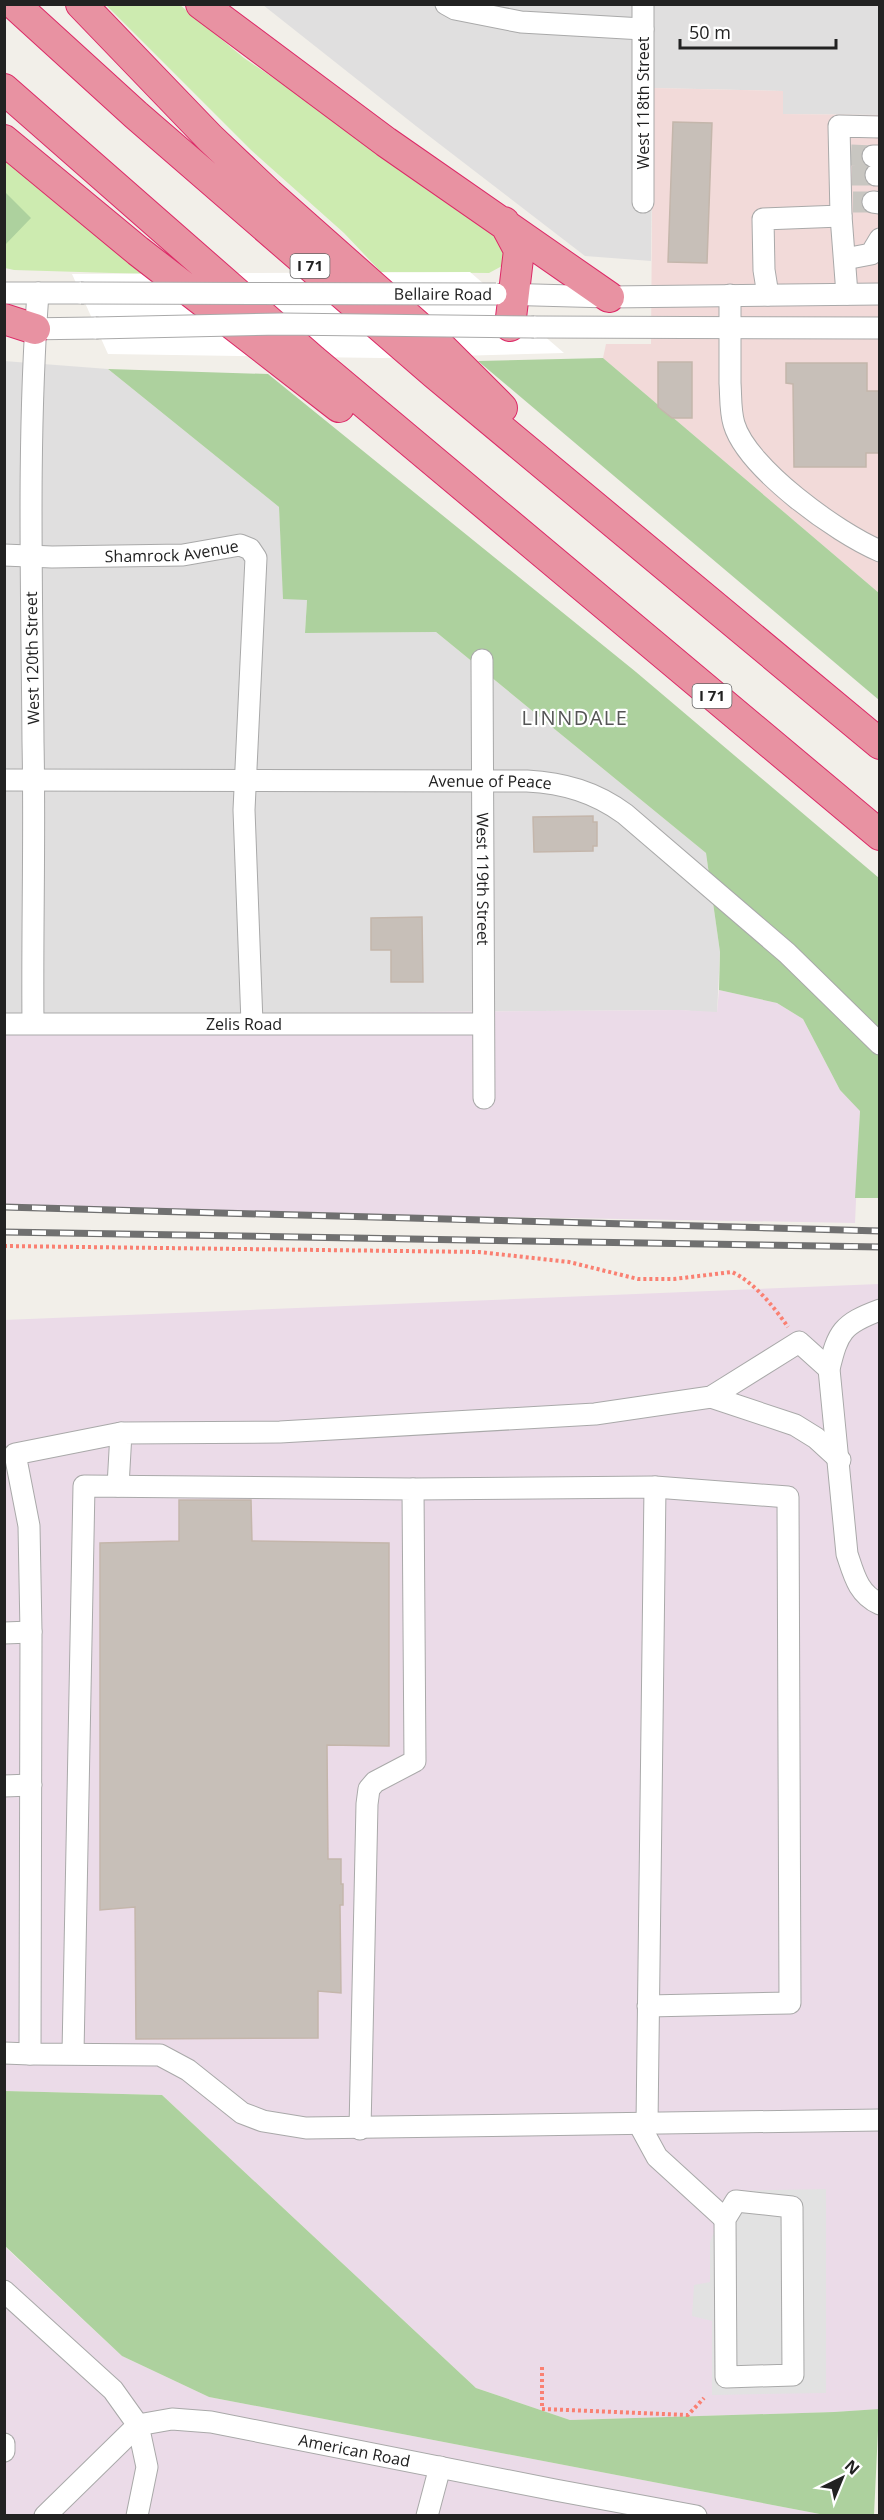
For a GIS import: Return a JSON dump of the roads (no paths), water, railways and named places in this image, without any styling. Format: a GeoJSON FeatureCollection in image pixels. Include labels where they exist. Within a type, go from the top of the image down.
{"type":"FeatureCollection","features":[{"type":"Feature","properties":{"kind":"highway","name":"I 71"},"geometry":{"type":"LineString","coordinates":[[14,4],[136,115],[416,359],[879,744]]}},
{"type":"Feature","properties":{"kind":"highway"},"geometry":{"type":"LineString","coordinates":[[81,4],[210,138],[268,194],[436,342],[611,520]]}},
{"type":"Feature","properties":{"kind":"highway"},"geometry":{"type":"LineString","coordinates":[[201,4],[332,103],[609,297]]}},
{"type":"Feature","properties":{"kind":"highway","name":"I 71"},"geometry":{"type":"LineString","coordinates":[[4,89],[313,360],[879,835]]}},
{"type":"Feature","properties":{"kind":"highway"},"geometry":{"type":"LineString","coordinates":[[4,140],[138,251],[304,381],[545,557]]}},
{"type":"Feature","properties":{"kind":"highway"},"geometry":{"type":"LineString","coordinates":[[504,222],[519,250],[505,293],[522,326]]}},
{"type":"Feature","properties":{"kind":"highway"},"geometry":{"type":"LineString","coordinates":[[4,319],[35,329]]}},
{"type":"Feature","properties":{"kind":"street"},"geometry":{"type":"LineString","coordinates":[[447,4],[455,9],[521,22],[643,29]]}},
{"type":"Feature","properties":{"kind":"street","name":"West 118th Street"},"geometry":{"type":"LineString","coordinates":[[643,202],[644,4]]}},
{"type":"Feature","properties":{"kind":"street"},"geometry":{"type":"LineString","coordinates":[[847,294],[845,259],[858,205],[845,165],[839,126],[879,127]]}},
{"type":"Feature","properties":{"kind":"street"},"geometry":{"type":"LineString","coordinates":[[768,295],[764,270],[763,219],[858,205]]}},
{"type":"Feature","properties":{"kind":"street"},"geometry":{"type":"LineString","coordinates":[[845,259],[871,254],[879,239]]}},
{"type":"Feature","properties":{"kind":"street","name":"Bellaire Road"},"geometry":{"type":"LineString","coordinates":[[4,293],[505,293],[609,297],[879,294]]}},
{"type":"Feature","properties":{"kind":"street","name":"West 120th Street"},"geometry":{"type":"LineString","coordinates":[[33,1023],[34,780],[31,556],[35,329],[38,293]]}},
{"type":"Feature","properties":{"kind":"street"},"geometry":{"type":"LineString","coordinates":[[730,296],[731,412],[741,442],[758,463],[813,509],[854,539],[879,551]]}},
{"type":"Feature","properties":{"kind":"street","name":"Bellaire Road"},"geometry":{"type":"LineString","coordinates":[[4,329],[282,324],[879,328]]}},
{"type":"Feature","properties":{"kind":"street","name":"Shamrock Avenue"},"geometry":{"type":"LineString","coordinates":[[4,555],[183,555],[240,545],[250,549],[256,558],[245,779]]}},
{"type":"Feature","properties":{"kind":"street","name":"West 119th Street"},"geometry":{"type":"LineString","coordinates":[[482,660],[484,1098]]}},
{"type":"Feature","properties":{"kind":"street"},"geometry":{"type":"LineString","coordinates":[[245,779],[252,1023]]}},
{"type":"Feature","properties":{"kind":"street","name":"Avenue of Peace"},"geometry":{"type":"LineString","coordinates":[[4,780],[483,780],[560,784],[584,791],[607,802],[639,825],[766,934],[879,1044]]}},
{"type":"Feature","properties":{"kind":"street","name":"Zelis Road"},"geometry":{"type":"LineString","coordinates":[[4,1024],[483,1024]]}},
{"type":"Feature","properties":{"kind":"street"},"geometry":{"type":"LineString","coordinates":[[879,1310],[846,1326],[835,1341],[829,1369],[848,1554],[856,1581],[864,1594],[879,1604]]}},
{"type":"Feature","properties":{"kind":"street"},"geometry":{"type":"LineString","coordinates":[[30,2054],[31,1632],[28,1526],[10,1450],[121,1434],[280,1432],[583,1415],[711,1397],[799,1342],[829,1369]]}},
{"type":"Feature","properties":{"kind":"street"},"geometry":{"type":"LineString","coordinates":[[711,1397],[795,1425],[816,1438],[840,1460]]}},
{"type":"Feature","properties":{"kind":"street"},"geometry":{"type":"LineString","coordinates":[[118,1486],[121,1434]]}},
{"type":"Feature","properties":{"kind":"street"},"geometry":{"type":"LineString","coordinates":[[73,2053],[84,1486],[413,1489],[655,1487],[788,1497],[790,2003],[648,2006]]}},
{"type":"Feature","properties":{"kind":"street"},"geometry":{"type":"LineString","coordinates":[[655,1487],[648,2006],[643,2124],[657,2157],[726,2219],[726,2377],[794,2375],[792,2207],[736,2201],[726,2219]]}},
{"type":"Feature","properties":{"kind":"street"},"geometry":{"type":"LineString","coordinates":[[360,2128],[369,1789],[375,1782],[415,1761],[413,1489]]}},
{"type":"Feature","properties":{"kind":"street"},"geometry":{"type":"LineString","coordinates":[[4,1633],[31,1632]]}},
{"type":"Feature","properties":{"kind":"street"},"geometry":{"type":"LineString","coordinates":[[4,1786],[31,1785]]}},
{"type":"Feature","properties":{"kind":"street"},"geometry":{"type":"LineString","coordinates":[[4,2052],[160,2055],[189,2070],[242,2113],[262,2121],[306,2127],[879,2120]]}},
{"type":"Feature","properties":{"kind":"street"},"geometry":{"type":"LineString","coordinates":[[4,2291],[113,2390],[138,2425],[147,2467],[137,2516]]}},
{"type":"Feature","properties":{"kind":"street","name":"American Road"},"geometry":{"type":"LineString","coordinates":[[138,2425],[172,2419],[211,2422],[696,2516]]}},
{"type":"Feature","properties":{"kind":"street"},"geometry":{"type":"LineString","coordinates":[[45,2516],[138,2425]]}},
{"type":"Feature","properties":{"kind":"street"},"geometry":{"type":"LineString","coordinates":[[4,2444],[4,2451]]}},
{"type":"Feature","properties":{"kind":"street"},"geometry":{"type":"LineString","coordinates":[[428,2516],[440,2468]]}},
{"type":"Feature","properties":{"kind":"tunnel"},"geometry":{"type":"LineString","coordinates":[[851,155],[873,156]]}},
{"type":"Feature","properties":{"kind":"tunnel"},"geometry":{"type":"LineString","coordinates":[[852,175],[876,175]]}},
{"type":"Feature","properties":{"kind":"tunnel"},"geometry":{"type":"LineString","coordinates":[[853,202],[873,202]]}},
{"type":"Feature","properties":{"kind":"railway"},"geometry":{"type":"LineString","coordinates":[[4,1207],[880,1231]]}},
{"type":"Feature","properties":{"kind":"railway"},"geometry":{"type":"LineString","coordinates":[[4,1232],[880,1247]]}},
{"type":"Feature","properties":{"kind":"district","name":"LINNDALE"},"geometry":{"type":"Point","coordinates":[575,718]}}]}
